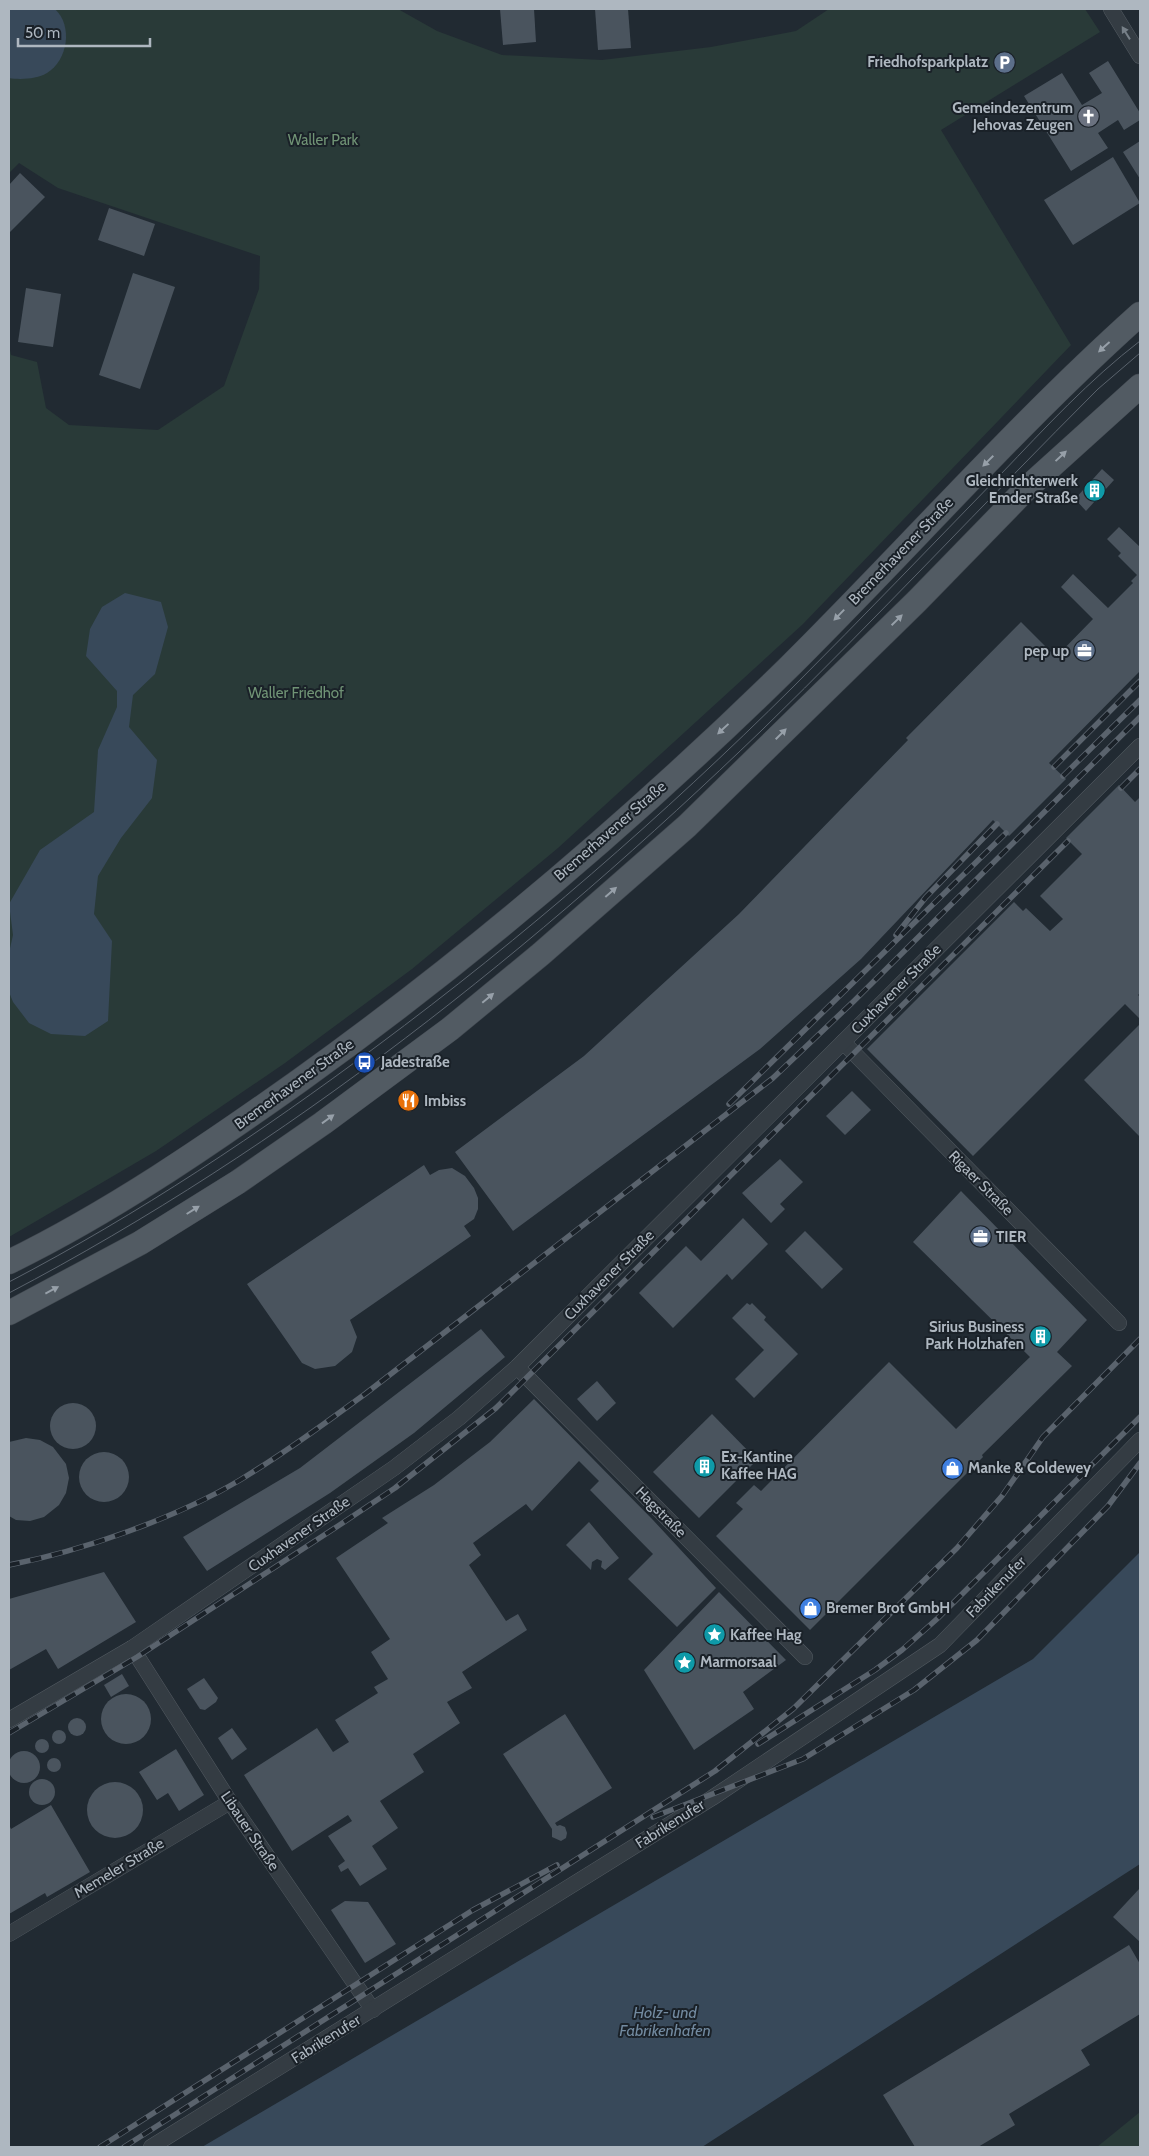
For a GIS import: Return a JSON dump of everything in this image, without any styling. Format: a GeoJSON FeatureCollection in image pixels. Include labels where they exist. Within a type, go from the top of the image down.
{"type":"FeatureCollection","features":[{"type":"Feature","properties":{"kind":"main road","name":"Bremerhavener Straße"},"geometry":{"type":"LineString","coordinates":[[9,1262],[45,1244],[109,1207],[234,1128],[383,1020],[503,923],[648,800],[788,667],[1040,408],[1140,314]]}},
{"type":"Feature","properties":{"kind":"main road"},"geometry":{"type":"LineString","coordinates":[[9,1313],[140,1243],[238,1182],[323,1123],[450,1029],[541,954],[687,826],[917,601],[1026,489],[1140,386]]}},
{"type":"Feature","properties":{"kind":"street"},"geometry":{"type":"LineString","coordinates":[[1111,9],[1140,56]]}},
{"type":"Feature","properties":{"kind":"street","name":"Cuxhavener Straße"},"geometry":{"type":"LineString","coordinates":[[9,1720],[132,1648],[394,1468],[459,1418],[516,1367],[1140,746]]}},
{"type":"Feature","properties":{"kind":"street","name":"Rigaer Straße"},"geometry":{"type":"LineString","coordinates":[[843,1042],[1119,1323]]}},
{"type":"Feature","properties":{"kind":"street","name":"Hagstraße"},"geometry":{"type":"LineString","coordinates":[[516,1367],[805,1657]]}},
{"type":"Feature","properties":{"kind":"street","name":"Fabrikenufer"},"geometry":{"type":"LineString","coordinates":[[151,2147],[712,1798],[940,1645],[1140,1440]]}},
{"type":"Feature","properties":{"kind":"street","name":"Libauer Straße"},"geometry":{"type":"LineString","coordinates":[[132,1648],[230,1802],[372,2010]]}},
{"type":"Feature","properties":{"kind":"street","name":"Memeler Straße"},"geometry":{"type":"LineString","coordinates":[[9,1934],[230,1802]]}},
{"type":"Feature","properties":{"kind":"green space","name":"Waller Friedhof"},"geometry":{"type":"Polygon","coordinates":[[[9,9],[398,9],[437,31],[502,55],[602,60],[711,47],[796,31],[829,9],[1085,9],[1100,32],[941,130],[1071,345],[803,624],[558,848],[412,969],[285,1063],[156,1151],[9,1237],[9,345],[11,355],[37,362],[46,408],[69,425],[158,430],[224,386],[259,289],[260,256],[58,188],[19,163],[9,173],[9,9]]]}},
{"type":"Feature","properties":{"kind":"green space"},"geometry":{"type":"Polygon","coordinates":[[[1140,2112],[1140,2147],[1097,2147],[1140,2112]]]}},
{"type":"Feature","properties":{"kind":"water"},"geometry":{"type":"Polygon","coordinates":[[[9,9],[55,9],[61,16],[66,33],[64,52],[60,60],[47,73],[38,77],[9,78],[9,9]]]}},
{"type":"Feature","properties":{"kind":"water"},"geometry":{"type":"Polygon","coordinates":[[[125,593],[161,602],[168,627],[155,674],[133,695],[129,727],[157,760],[152,798],[121,838],[98,876],[94,914],[112,941],[108,1021],[85,1036],[51,1034],[29,1023],[13,1002],[9,992],[9,953],[13,935],[9,904],[40,850],[94,812],[98,750],[117,707],[117,691],[86,656],[90,629],[102,607],[125,593]]]}},
{"type":"Feature","properties":{"kind":"water","name":"Holz- und Fabrikenhafen"},"geometry":{"type":"Polygon","coordinates":[[[1140,1552],[1140,1864],[702,2147],[202,2147],[1033,1659],[1140,1552]]]}},
{"type":"Feature","properties":{"kind":"building"},"geometry":{"type":"Polygon","coordinates":[[[500,9],[534,9],[536,42],[503,45],[500,9]]]}},
{"type":"Feature","properties":{"kind":"building"},"geometry":{"type":"Polygon","coordinates":[[[595,9],[628,9],[631,48],[598,50],[595,9]]]}},
{"type":"Feature","properties":{"kind":"building","name":"Gemeindezentrum Jehovas Zeugen"},"geometry":{"type":"Polygon","coordinates":[[[1108,61],[1140,113],[1140,120],[1124,130],[1118,120],[1098,133],[1108,148],[1071,171],[1024,96],[1062,73],[1082,105],[1102,93],[1089,73],[1108,61]]]}},
{"type":"Feature","properties":{"kind":"building"},"geometry":{"type":"Polygon","coordinates":[[[1140,141],[1140,179],[1123,152],[1140,141]]]}},
{"type":"Feature","properties":{"kind":"building"},"geometry":{"type":"Polygon","coordinates":[[[1113,157],[1140,203],[1073,245],[1044,200],[1113,157]]]}},
{"type":"Feature","properties":{"kind":"building"},"geometry":{"type":"Polygon","coordinates":[[[20,173],[45,197],[10,232],[9,185],[20,173]]]}},
{"type":"Feature","properties":{"kind":"building"},"geometry":{"type":"Polygon","coordinates":[[[109,208],[155,224],[144,256],[98,240],[109,208]]]}},
{"type":"Feature","properties":{"kind":"building"},"geometry":{"type":"Polygon","coordinates":[[[133,273],[175,287],[140,389],[99,375],[133,273]]]}},
{"type":"Feature","properties":{"kind":"building"},"geometry":{"type":"Polygon","coordinates":[[[26,288],[61,294],[53,347],[18,342],[26,288]]]}},
{"type":"Feature","properties":{"kind":"building","name":"Gleichrichterwerk Emder Straße"},"geometry":{"type":"Polygon","coordinates":[[[1102,469],[1114,480],[1086,511],[1075,499],[1102,469]]]}},
{"type":"Feature","properties":{"kind":"building"},"geometry":{"type":"Polygon","coordinates":[[[1119,527],[1140,547],[1140,671],[1049,763],[1066,779],[1009,836],[993,820],[861,959],[760,1049],[513,1231],[455,1152],[584,1056],[739,914],[908,740],[906,738],[1021,622],[1056,657],[1093,619],[1061,587],[1073,574],[1108,608],[1133,583],[1131,581],[1137,575],[1118,556],[1121,553],[1107,539],[1119,527]]]}},
{"type":"Feature","properties":{"kind":"building"},"geometry":{"type":"Polygon","coordinates":[[[1119,785],[1135,802],[1140,797],[1140,993],[1138,995],[1140,997],[1140,1019],[1125,1004],[973,1156],[867,1049],[1014,902],[1023,911],[1026,908],[1050,931],[1063,919],[1040,896],[1082,854],[1066,838],[1119,785]]]}},
{"type":"Feature","properties":{"kind":"building"},"geometry":{"type":"Polygon","coordinates":[[[1140,1024],[1140,1137],[1084,1080],[1140,1024]]]}},
{"type":"Feature","properties":{"kind":"building"},"geometry":{"type":"Polygon","coordinates":[[[852,1091],[871,1110],[845,1135],[826,1116],[852,1091]]]}},
{"type":"Feature","properties":{"kind":"building"},"geometry":{"type":"Polygon","coordinates":[[[780,1159],[803,1182],[780,1204],[785,1209],[771,1223],[742,1193],[780,1159]]]}},
{"type":"Feature","properties":{"kind":"building"},"geometry":{"type":"Polygon","coordinates":[[[424,1165],[430,1175],[439,1170],[452,1168],[465,1176],[474,1188],[478,1198],[478,1209],[474,1219],[464,1226],[471,1236],[350,1320],[357,1337],[352,1352],[335,1366],[315,1369],[302,1363],[247,1284],[424,1165]]]}},
{"type":"Feature","properties":{"kind":"building"},"geometry":{"type":"Polygon","coordinates":[[[961,1191],[1087,1320],[1057,1352],[1072,1366],[810,1630],[716,1536],[743,1509],[736,1503],[754,1485],[761,1491],[889,1362],[956,1429],[1030,1357],[913,1242],[961,1191]]]}},
{"type":"Feature","properties":{"kind":"building"},"geometry":{"type":"Polygon","coordinates":[[[743,1218],[768,1244],[732,1280],[727,1274],[673,1328],[639,1293],[686,1246],[701,1261],[743,1218]]]}},
{"type":"Feature","properties":{"kind":"building"},"geometry":{"type":"Polygon","coordinates":[[[805,1231],[843,1269],[822,1289],[785,1251],[805,1231]]]}},
{"type":"Feature","properties":{"kind":"building"},"geometry":{"type":"Polygon","coordinates":[[[747,1303],[750,1305],[752,1303],[766,1317],[764,1320],[798,1354],[754,1398],[735,1379],[764,1350],[732,1318],[747,1303]]]}},
{"type":"Feature","properties":{"kind":"building"},"geometry":{"type":"Polygon","coordinates":[[[481,1329],[505,1357],[414,1433],[330,1493],[207,1571],[183,1537],[300,1468],[481,1329]]]}},
{"type":"Feature","properties":{"kind":"building"},"geometry":{"type":"Polygon","coordinates":[[[597,1381],[616,1403],[597,1421],[577,1399],[597,1381]]]}},
{"type":"Feature","properties":{"kind":"building"},"geometry":{"type":"Polygon","coordinates":[[[534,1399],[653,1520],[716,1588],[677,1627],[628,1579],[653,1554],[590,1490],[599,1481],[579,1461],[532,1511],[526,1504],[473,1543],[481,1555],[469,1565],[506,1621],[518,1614],[527,1630],[462,1672],[472,1688],[447,1702],[460,1723],[413,1754],[424,1772],[380,1801],[398,1828],[372,1846],[387,1869],[360,1886],[348,1868],[341,1872],[338,1866],[345,1861],[328,1836],[352,1821],[348,1815],[292,1851],[244,1775],[317,1728],[333,1752],[349,1742],[335,1720],[378,1693],[374,1687],[388,1679],[371,1652],[390,1639],[336,1558],[388,1523],[382,1518],[434,1485],[490,1442],[534,1399]]]}},
{"type":"Feature","properties":{"kind":"building"},"geometry":{"type":"Polygon","coordinates":[[[68,1403],[78,1403],[92,1413],[96,1426],[92,1439],[86,1445],[78,1449],[68,1449],[54,1439],[50,1431],[50,1421],[60,1407],[68,1403]]]}},
{"type":"Feature","properties":{"kind":"building","name":"Ex-Kantine Kaffee HAG"},"geometry":{"type":"Polygon","coordinates":[[[712,1414],[757,1460],[699,1518],[653,1472],[712,1414]]]}},
{"type":"Feature","properties":{"kind":"building"},"geometry":{"type":"Polygon","coordinates":[[[26,1438],[40,1440],[53,1447],[66,1464],[69,1478],[66,1493],[59,1505],[44,1517],[30,1521],[16,1520],[9,1516],[9,1442],[26,1438]]]}},
{"type":"Feature","properties":{"kind":"building"},"geometry":{"type":"Polygon","coordinates":[[[104,1452],[114,1454],[122,1459],[127,1467],[129,1477],[127,1487],[122,1495],[114,1500],[104,1502],[94,1500],[86,1495],[81,1487],[79,1477],[81,1467],[86,1459],[94,1454],[104,1452]]]}},
{"type":"Feature","properties":{"kind":"building"},"geometry":{"type":"Polygon","coordinates":[[[589,1522],[619,1558],[605,1570],[601,1567],[602,1561],[597,1559],[592,1562],[591,1570],[566,1545],[589,1522]]]}},
{"type":"Feature","properties":{"kind":"building"},"geometry":{"type":"Polygon","coordinates":[[[104,1572],[136,1622],[58,1669],[46,1649],[9,1670],[9,1599],[104,1572]]]}},
{"type":"Feature","properties":{"kind":"building"},"geometry":{"type":"Polygon","coordinates":[[[719,1592],[786,1660],[743,1692],[754,1709],[694,1750],[644,1670],[719,1592]]]}},
{"type":"Feature","properties":{"kind":"building"},"geometry":{"type":"Polygon","coordinates":[[[122,1674],[129,1686],[111,1697],[104,1685],[122,1674]]]}},
{"type":"Feature","properties":{"kind":"building"},"geometry":{"type":"Polygon","coordinates":[[[204,1678],[218,1698],[216,1702],[205,1710],[200,1709],[187,1689],[204,1678]]]}},
{"type":"Feature","properties":{"kind":"building"},"geometry":{"type":"Polygon","coordinates":[[[126,1694],[140,1698],[147,1705],[151,1719],[147,1733],[140,1740],[126,1744],[112,1740],[105,1733],[101,1719],[105,1705],[112,1698],[126,1694]]]}},
{"type":"Feature","properties":{"kind":"building"},"geometry":{"type":"Polygon","coordinates":[[[565,1714],[612,1788],[555,1823],[557,1826],[565,1827],[567,1833],[566,1838],[561,1841],[552,1837],[552,1829],[503,1754],[565,1714]]]}},
{"type":"Feature","properties":{"kind":"building"},"geometry":{"type":"Polygon","coordinates":[[[77,1718],[83,1721],[86,1727],[83,1733],[77,1736],[71,1733],[68,1727],[71,1721],[77,1718]]]}},
{"type":"Feature","properties":{"kind":"building"},"geometry":{"type":"Polygon","coordinates":[[[232,1728],[247,1749],[232,1760],[218,1738],[232,1728]]]}},
{"type":"Feature","properties":{"kind":"building"},"geometry":{"type":"Polygon","coordinates":[[[59,1730],[64,1732],[66,1737],[64,1742],[59,1744],[54,1742],[52,1737],[54,1732],[59,1730]]]}},
{"type":"Feature","properties":{"kind":"building"},"geometry":{"type":"Polygon","coordinates":[[[39,1739],[45,1739],[49,1746],[45,1753],[39,1753],[35,1749],[35,1743],[39,1739]]]}},
{"type":"Feature","properties":{"kind":"building"},"geometry":{"type":"Polygon","coordinates":[[[176,1749],[204,1795],[179,1811],[168,1793],[157,1800],[139,1772],[176,1749]]]}},
{"type":"Feature","properties":{"kind":"building"},"geometry":{"type":"Polygon","coordinates":[[[24,1751],[36,1755],[40,1767],[36,1779],[24,1783],[12,1779],[8,1767],[12,1755],[24,1751]]]}},
{"type":"Feature","properties":{"kind":"building"},"geometry":{"type":"Polygon","coordinates":[[[51,1758],[57,1758],[61,1765],[57,1772],[51,1772],[47,1768],[47,1762],[51,1758]]]}},
{"type":"Feature","properties":{"kind":"building"},"geometry":{"type":"Polygon","coordinates":[[[42,1779],[51,1783],[55,1792],[51,1801],[42,1805],[33,1801],[29,1792],[33,1783],[42,1779]]]}},
{"type":"Feature","properties":{"kind":"building"},"geometry":{"type":"Polygon","coordinates":[[[109,1782],[121,1782],[131,1786],[139,1794],[143,1810],[139,1826],[131,1834],[121,1838],[109,1838],[99,1834],[91,1826],[87,1816],[87,1804],[91,1794],[99,1786],[109,1782]]]}},
{"type":"Feature","properties":{"kind":"building"},"geometry":{"type":"Polygon","coordinates":[[[51,1805],[90,1872],[47,1897],[45,1893],[9,1914],[9,1825],[11,1829],[51,1805]]]}},
{"type":"Feature","properties":{"kind":"building"},"geometry":{"type":"Polygon","coordinates":[[[1140,1888],[1140,1942],[1113,1917],[1140,1888]]]}},
{"type":"Feature","properties":{"kind":"building"},"geometry":{"type":"Polygon","coordinates":[[[345,1901],[368,1902],[396,1944],[365,1963],[331,1910],[345,1901]]]}},
{"type":"Feature","properties":{"kind":"building"},"geometry":{"type":"Polygon","coordinates":[[[1129,1945],[1140,1964],[1140,2014],[1081,2050],[1090,2065],[1009,2114],[1015,2125],[978,2147],[915,2147],[883,2095],[1129,1945]]]}},
{"type":"Feature","properties":{"kind":"tram line"},"geometry":{"type":"LineString","coordinates":[[9,1282],[105,1229],[243,1141],[432,1005],[539,919],[643,829],[744,735],[1068,405],[1140,341]]}},
{"type":"Feature","properties":{"kind":"tram line"},"geometry":{"type":"LineString","coordinates":[[9,1293],[112,1236],[212,1174],[310,1108],[405,1038],[498,965],[589,889],[762,730],[847,646],[1098,389],[1140,353]]}},
{"type":"Feature","properties":{"kind":"railway"},"geometry":{"type":"LineString","coordinates":[[1054,767],[1140,681]]}},
{"type":"Feature","properties":{"kind":"railway"},"geometry":{"type":"LineString","coordinates":[[1063,776],[1140,700]]}},
{"type":"Feature","properties":{"kind":"railway"},"geometry":{"type":"LineString","coordinates":[[9,1565],[67,1551],[128,1532],[215,1494],[303,1439],[365,1394],[773,1078],[854,1001],[1140,717]]}},
{"type":"Feature","properties":{"kind":"railway"},"geometry":{"type":"LineString","coordinates":[[1121,788],[1140,769]]}},
{"type":"Feature","properties":{"kind":"railway"},"geometry":{"type":"LineString","coordinates":[[896,935],[926,897],[997,824]]}},
{"type":"Feature","properties":{"kind":"railway"},"geometry":{"type":"LineString","coordinates":[[729,1104],[1006,833]]}},
{"type":"Feature","properties":{"kind":"railway"},"geometry":{"type":"LineString","coordinates":[[9,1733],[137,1657],[395,1488],[496,1408],[1068,841]]}},
{"type":"Feature","properties":{"kind":"railway"},"geometry":{"type":"LineString","coordinates":[[124,2147],[715,1771],[793,1709],[957,1548],[1002,1496],[1043,1437],[1140,1339]]}},
{"type":"Feature","properties":{"kind":"railway"},"geometry":{"type":"LineString","coordinates":[[758,1744],[875,1670],[902,1650],[938,1618],[1140,1417]]}},
{"type":"Feature","properties":{"kind":"railway"},"geometry":{"type":"LineString","coordinates":[[653,1817],[803,1759],[914,1690],[977,1640],[1108,1506],[1140,1463]]}},
{"type":"Feature","properties":{"kind":"railway"},"geometry":{"type":"LineString","coordinates":[[100,2147],[473,1910],[557,1865]]}},
{"type":"Feature","properties":{"kind":"place","name":"Friedhofsparkplatz"},"geometry":{"type":"Point","coordinates":[1004,62]}},
{"type":"Feature","properties":{"kind":"place","name":"Gemeindezentrum Jehovas Zeugen"},"geometry":{"type":"Point","coordinates":[1089,117]}},
{"type":"Feature","properties":{"kind":"place","name":"Gleichrichterwerk Emder Straße"},"geometry":{"type":"Point","coordinates":[1094,490]}},
{"type":"Feature","properties":{"kind":"place","name":"pep up"},"geometry":{"type":"Point","coordinates":[1085,651]}},
{"type":"Feature","properties":{"kind":"place","name":"Jadestraße"},"geometry":{"type":"Point","coordinates":[365,1062]}},
{"type":"Feature","properties":{"kind":"place","name":"Imbiss"},"geometry":{"type":"Point","coordinates":[408,1101]}},
{"type":"Feature","properties":{"kind":"place","name":"TIER"},"geometry":{"type":"Point","coordinates":[980,1237]}},
{"type":"Feature","properties":{"kind":"place","name":"Sirius Business Park Holzhafen"},"geometry":{"type":"Point","coordinates":[1040,1336]}},
{"type":"Feature","properties":{"kind":"place","name":"Ex-Kantine Kaffee HAG"},"geometry":{"type":"Point","coordinates":[705,1466]}},
{"type":"Feature","properties":{"kind":"place","name":"Manke & Coldewey"},"geometry":{"type":"Point","coordinates":[952,1468]}},
{"type":"Feature","properties":{"kind":"place","name":"Bremer Brot GmbH"},"geometry":{"type":"Point","coordinates":[810,1608]}},
{"type":"Feature","properties":{"kind":"place","name":"Kaffee Hag"},"geometry":{"type":"Point","coordinates":[714,1635]}},
{"type":"Feature","properties":{"kind":"place","name":"Marmorsaal"},"geometry":{"type":"Point","coordinates":[684,1662]}},
{"type":"Feature","properties":{"kind":"park label","name":"Waller Park"},"geometry":{"type":"Point","coordinates":[323,140]}}]}
